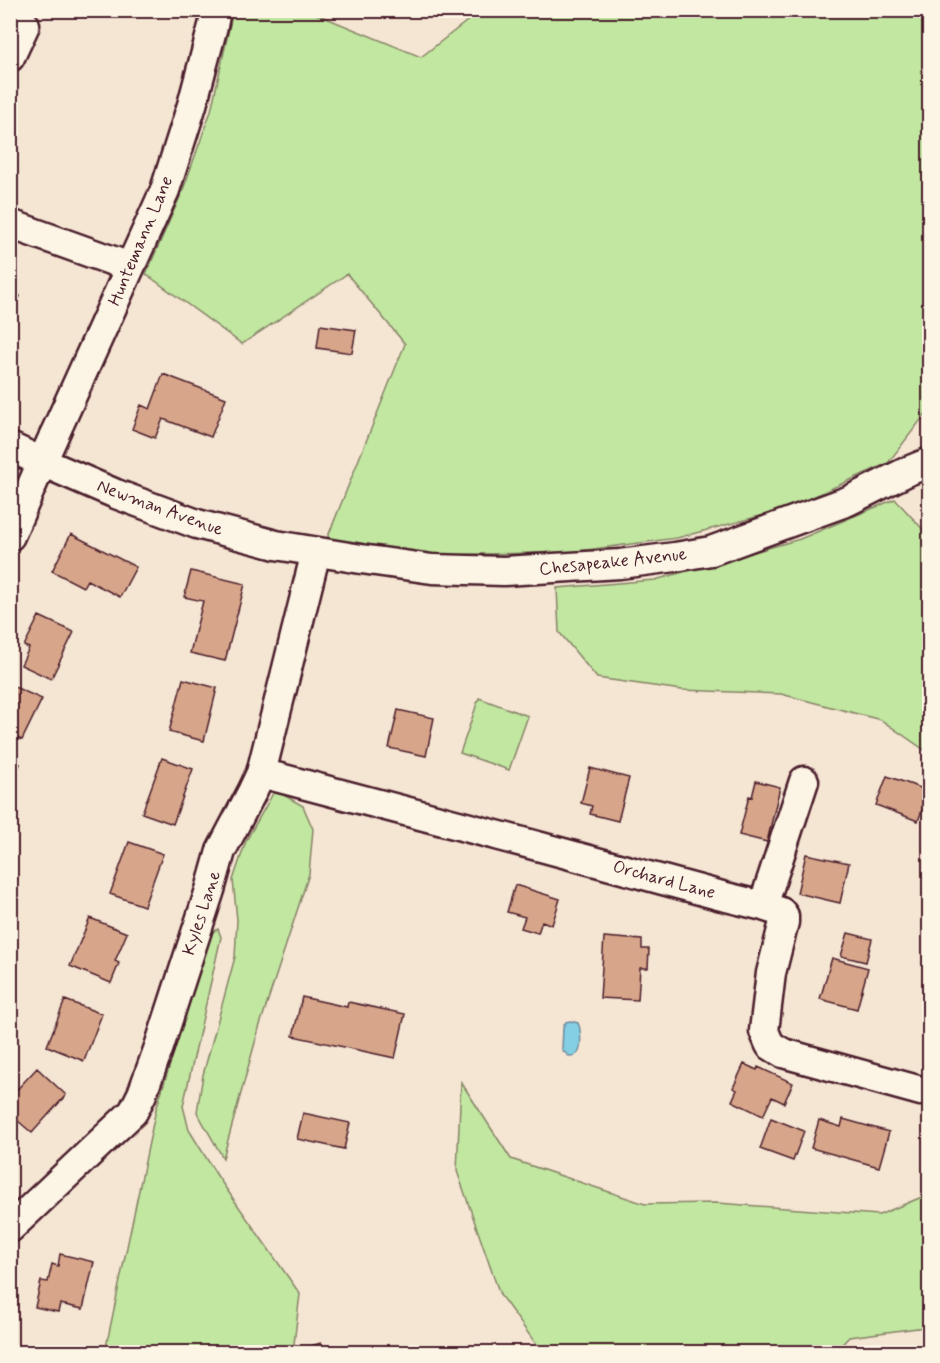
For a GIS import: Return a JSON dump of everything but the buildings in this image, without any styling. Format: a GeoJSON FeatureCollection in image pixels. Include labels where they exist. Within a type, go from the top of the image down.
{"type":"FeatureCollection","features":[{"type":"Feature","properties":{"kind":"street","name":"Huntemann Lane"},"geometry":{"type":"LineString","coordinates":[[10,536],[165,189],[192,105],[216,10]]}},
{"type":"Feature","properties":{"kind":"street"},"geometry":{"type":"LineString","coordinates":[[10,57],[25,25]]}},
{"type":"Feature","properties":{"kind":"street"},"geometry":{"type":"LineString","coordinates":[[10,224],[130,267]]}},
{"type":"Feature","properties":{"kind":"street","name":"Newman Avenue"},"geometry":{"type":"LineString","coordinates":[[10,447],[116,495],[198,524],[276,545],[316,552]]}},
{"type":"Feature","properties":{"kind":"street","name":"Chesapeake Avenue"},"geometry":{"type":"LineString","coordinates":[[316,552],[432,568],[504,571],[620,564],[675,557],[711,550],[848,501],[930,462]]}},
{"type":"Feature","properties":{"kind":"street","name":"Kyles Lane"},"geometry":{"type":"LineString","coordinates":[[10,1228],[133,1112],[142,1094],[166,1028],[221,851],[261,773],[316,552]]}},
{"type":"Feature","properties":{"kind":"street","name":"Orchard Lane"},"geometry":{"type":"LineString","coordinates":[[261,773],[530,843],[781,912],[784,922],[771,973],[764,1031],[770,1045],[783,1053],[921,1091]]}},
{"type":"Feature","properties":{"kind":"street"},"geometry":{"type":"LineString","coordinates":[[763,906],[804,781]]}},
{"type":"Feature","properties":{"kind":"green space"},"geometry":{"type":"Polygon","coordinates":[[[233,11],[309,11],[421,57],[480,11],[929,11],[929,407],[927,412],[888,463],[786,509],[677,538],[571,552],[442,555],[327,539],[405,344],[347,274],[242,344],[146,274],[183,190],[211,111],[233,11]]]}},
{"type":"Feature","properties":{"kind":"green space"},"geometry":{"type":"Polygon","coordinates":[[[895,499],[929,536],[929,753],[881,720],[781,694],[682,690],[597,678],[559,632],[557,588],[655,580],[800,539],[895,499]]]}},
{"type":"Feature","properties":{"kind":"green space"},"geometry":{"type":"Polygon","coordinates":[[[479,698],[528,716],[509,770],[460,753],[479,698]]]}},
{"type":"Feature","properties":{"kind":"green space"},"geometry":{"type":"Polygon","coordinates":[[[275,790],[303,806],[313,829],[309,874],[259,1028],[223,1158],[197,1112],[203,1075],[235,957],[237,920],[233,880],[246,841],[275,790]]]}},
{"type":"Feature","properties":{"kind":"green space"},"geometry":{"type":"Polygon","coordinates":[[[218,929],[221,937],[183,1106],[189,1130],[218,1177],[300,1294],[293,1352],[105,1352],[156,1109],[212,932],[218,929]]]}},
{"type":"Feature","properties":{"kind":"green space"},"geometry":{"type":"Polygon","coordinates":[[[461,1082],[511,1159],[645,1204],[717,1203],[879,1215],[929,1194],[929,1322],[925,1327],[849,1337],[835,1352],[542,1352],[500,1295],[457,1171],[461,1082]]]}},
{"type":"Feature","properties":{"kind":"water"},"geometry":{"type":"Polygon","coordinates":[[[566,1022],[578,1023],[580,1030],[581,1043],[578,1053],[574,1056],[569,1056],[562,1050],[563,1027],[566,1022]]]}}]}
